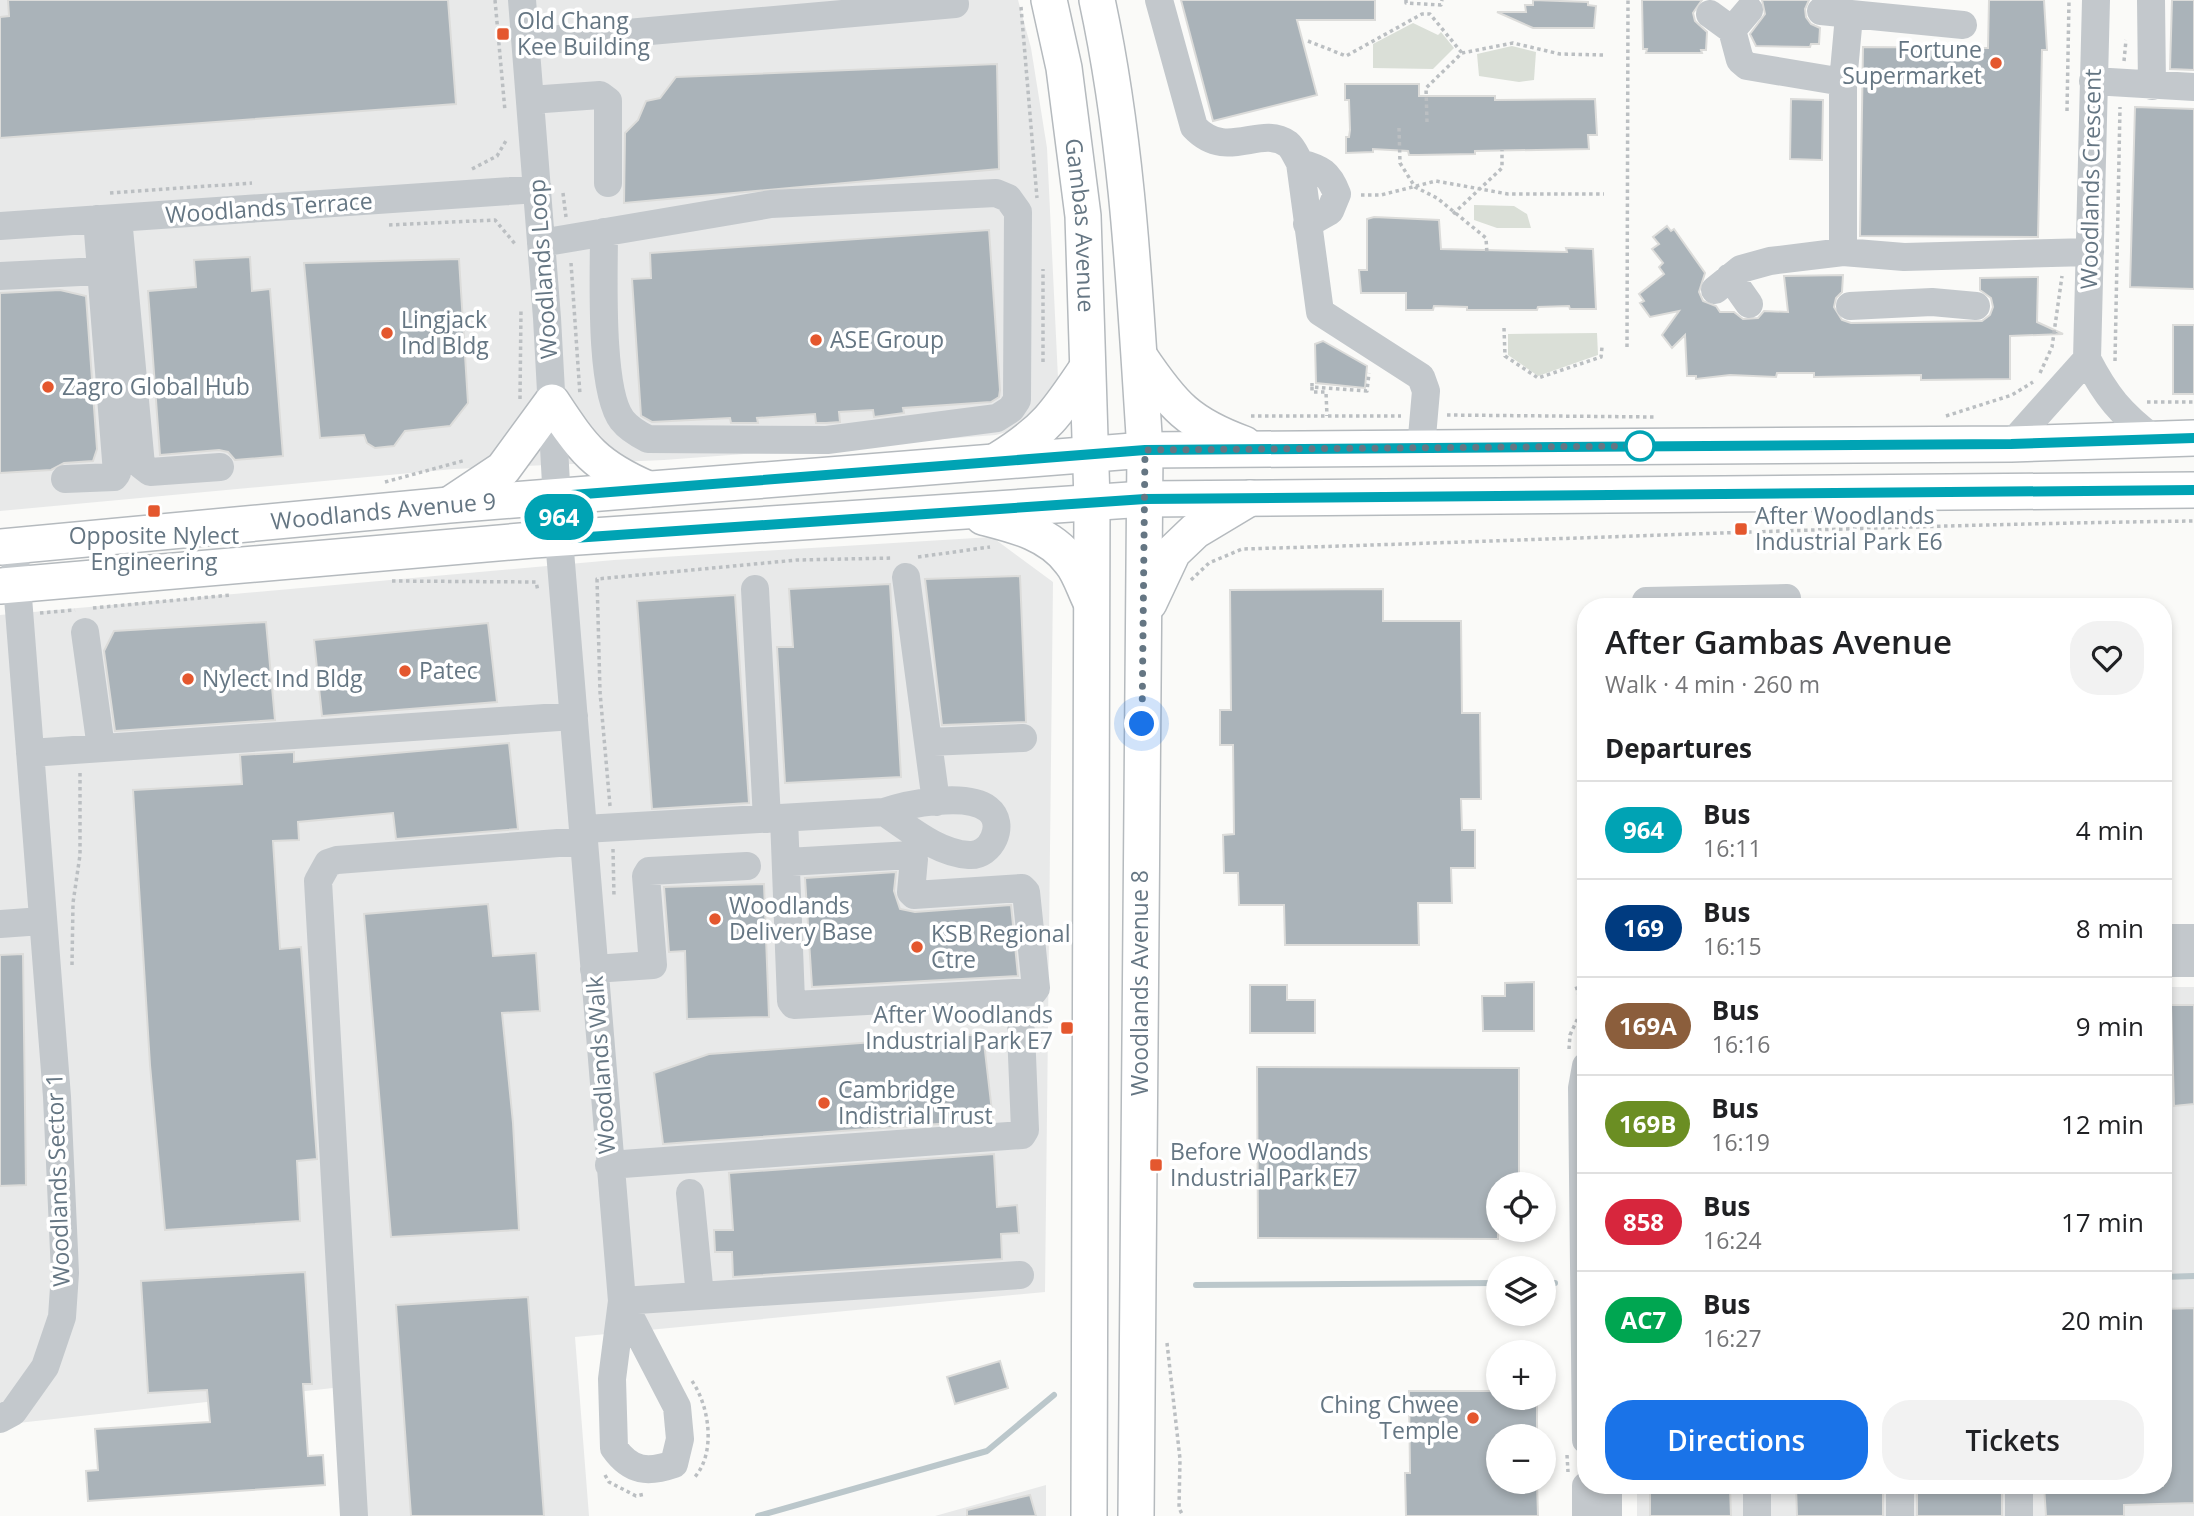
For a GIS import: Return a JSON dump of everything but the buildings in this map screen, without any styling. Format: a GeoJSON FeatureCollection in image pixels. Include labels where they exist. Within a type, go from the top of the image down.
{"type":"FeatureCollection","features":[{"type":"Feature","properties":{"kind":"main road","name":"Gambas Avenue"},"geometry":{"type":"LineString","coordinates":[[1049,0],[1064,68],[1083,216],[1089,454]]}},
{"type":"Feature","properties":{"kind":"main road","name":"Gambas Avenue"},"geometry":{"type":"LineString","coordinates":[[1097,0],[1123,162],[1145,450]]}},
{"type":"Feature","properties":{"kind":"main road"},"geometry":{"type":"LineString","coordinates":[[1140,357],[1166,396],[1189,417],[1208,431],[1260,450]]}},
{"type":"Feature","properties":{"kind":"main road"},"geometry":{"type":"LineString","coordinates":[[996,461],[1034,438],[1054,416],[1087,368]]}},
{"type":"Feature","properties":{"kind":"main road"},"geometry":{"type":"LineString","coordinates":[[449,505],[503,469],[536,402],[596,462],[651,490]]}},
{"type":"Feature","properties":{"kind":"main road","name":"Woodlands Avenue 9"},"geometry":{"type":"LineString","coordinates":[[7,547],[559,496],[1145,450],[1260,450],[1423,432],[2011,444],[2194,438]]}},
{"type":"Feature","properties":{"kind":"main road","name":"Woodlands Avenue 8"},"geometry":{"type":"LineString","coordinates":[[1140,1507],[1145,450]]}},
{"type":"Feature","properties":{"kind":"main road"},"geometry":{"type":"LineString","coordinates":[[1088,1516],[1092,501],[1089,454]]}},
{"type":"Feature","properties":{"kind":"main road","name":"Woodlands Avenue 9"},"geometry":{"type":"LineString","coordinates":[[12,596],[559,539],[1092,501],[2194,490]]}},
{"type":"Feature","properties":{"kind":"main road"},"geometry":{"type":"LineString","coordinates":[[1144,614],[1173,552],[1195,531],[1250,498]]}},
{"type":"Feature","properties":{"kind":"main road"},"geometry":{"type":"LineString","coordinates":[[960,510],[1023,528],[1048,541],[1071,561],[1091,603]]}},
{"type":"Feature","properties":{"kind":"street","name":"Woodlands Loop"},"geometry":{"type":"LineString","coordinates":[[522,0],[538,189],[530,249],[536,402],[559,496],[559,539]]}},
{"type":"Feature","properties":{"kind":"street"},"geometry":{"type":"LineString","coordinates":[[1159,0],[1194,91],[1194,127],[1205,139],[1217,143],[1274,139],[1290,145],[1300,163],[1319,167],[1331,177],[1337,194],[1330,211],[1307,223],[1320,312],[1421,377],[1426,391],[1423,432]]}},
{"type":"Feature","properties":{"kind":"street","name":"Woodlands Crescent"},"geometry":{"type":"LineString","coordinates":[[2096,0],[2093,81],[2078,252],[2087,359],[2105,394],[2124,417],[2154,439]]}},
{"type":"Feature","properties":{"kind":"street"},"geometry":{"type":"LineString","coordinates":[[2151,0],[2152,86]]}},
{"type":"Feature","properties":{"kind":"street"},"geometry":{"type":"LineString","coordinates":[[526,42],[956,4]]}},
{"type":"Feature","properties":{"kind":"street"},"geometry":{"type":"LineString","coordinates":[[1821,11],[1849,16],[1963,25]]}},
{"type":"Feature","properties":{"kind":"street"},"geometry":{"type":"LineString","coordinates":[[1843,252],[1843,82],[1849,16]]}},
{"type":"Feature","properties":{"kind":"street"},"geometry":{"type":"LineString","coordinates":[[1730,18],[1740,60],[1747,66],[1843,82]]}},
{"type":"Feature","properties":{"kind":"street"},"geometry":{"type":"LineString","coordinates":[[2093,81],[2194,87]]}},
{"type":"Feature","properties":{"kind":"street"},"geometry":{"type":"LineString","coordinates":[[530,100],[600,95],[605,98],[608,102],[608,183]]}},
{"type":"Feature","properties":{"kind":"street","name":"Woodlands Terrace"},"geometry":{"type":"LineString","coordinates":[[0,226],[108,210],[538,189]]}},
{"type":"Feature","properties":{"kind":"street"},"geometry":{"type":"LineString","coordinates":[[530,249],[604,232],[771,204],[996,193],[1008,198],[1018,212],[1017,400],[1011,409],[998,418],[827,440],[648,439],[635,433],[620,418],[606,367],[604,232]]}},
{"type":"Feature","properties":{"kind":"street"},"geometry":{"type":"LineString","coordinates":[[65,480],[114,477],[117,473],[100,271],[108,210]]}},
{"type":"Feature","properties":{"kind":"street"},"geometry":{"type":"LineString","coordinates":[[108,210],[141,465],[150,472],[220,467]]}},
{"type":"Feature","properties":{"kind":"street"},"geometry":{"type":"LineString","coordinates":[[1749,304],[1723,284],[1741,269],[1770,261],[1843,252],[1949,249],[2078,252]]}},
{"type":"Feature","properties":{"kind":"street"},"geometry":{"type":"LineString","coordinates":[[1932,302],[1949,249]]}},
{"type":"Feature","properties":{"kind":"street"},"geometry":{"type":"LineString","coordinates":[[0,276],[100,271]]}},
{"type":"Feature","properties":{"kind":"street"},"geometry":{"type":"LineString","coordinates":[[1850,306],[1932,302],[1976,306]]}},
{"type":"Feature","properties":{"kind":"street"},"geometry":{"type":"LineString","coordinates":[[2011,444],[2087,359]]}},
{"type":"Feature","properties":{"kind":"street","name":"Woodlands Walk"},"geometry":{"type":"LineString","coordinates":[[559,539],[622,1301],[612,1379],[614,1448],[632,1468],[653,1471],[674,1464],[680,1439],[677,1406],[622,1301]]}},
{"type":"Feature","properties":{"kind":"street","name":"Woodlands Sector 1"},"geometry":{"type":"LineString","coordinates":[[0,1419],[13,1412],[45,1367],[62,1317],[65,1273],[57,1109],[30,753],[7,547]]}},
{"type":"Feature","properties":{"kind":"street"},"geometry":{"type":"LineString","coordinates":[[906,577],[936,802]]}},
{"type":"Feature","properties":{"kind":"street"},"geometry":{"type":"LineString","coordinates":[[755,589],[775,818],[787,862],[791,1001],[798,1007],[1033,992],[1036,988],[1026,892],[1022,888],[914,895],[911,892],[914,859],[911,855],[787,862]]}},
{"type":"Feature","properties":{"kind":"street"},"geometry":{"type":"LineString","coordinates":[[85,632],[90,749]]}},
{"type":"Feature","properties":{"kind":"street"},"geometry":{"type":"LineString","coordinates":[[30,753],[574,716]]}},
{"type":"Feature","properties":{"kind":"street"},"geometry":{"type":"LineString","coordinates":[[928,742],[1023,738]]}},
{"type":"Feature","properties":{"kind":"street"},"geometry":{"type":"LineString","coordinates":[[354,1516],[318,881],[328,863],[584,835],[775,818],[884,812],[909,803],[970,801],[988,809],[997,827],[994,840],[985,852],[973,856],[934,845],[884,812]]}},
{"type":"Feature","properties":{"kind":"street"},"geometry":{"type":"LineString","coordinates":[[594,969],[653,965],[646,876],[649,871],[747,866]]}},
{"type":"Feature","properties":{"kind":"street"},"geometry":{"type":"LineString","coordinates":[[0,924],[41,921]]}},
{"type":"Feature","properties":{"kind":"street"},"geometry":{"type":"LineString","coordinates":[[2172,938],[2194,938]]}},
{"type":"Feature","properties":{"kind":"street"},"geometry":{"type":"LineString","coordinates":[[2172,964],[2194,963]]}},
{"type":"Feature","properties":{"kind":"street"},"geometry":{"type":"LineString","coordinates":[[609,1165],[1022,1135],[1025,1130],[1021,1031]]}},
{"type":"Feature","properties":{"kind":"street"},"geometry":{"type":"LineString","coordinates":[[690,1193],[700,1296]]}},
{"type":"Feature","properties":{"kind":"street"},"geometry":{"type":"LineString","coordinates":[[622,1301],[1020,1275]]}},
{"type":"Feature","properties":{"kind":"street"},"geometry":{"type":"LineString","coordinates":[[1586,1494],[1586,1516]]}},
{"type":"Feature","properties":{"kind":"street"},"geometry":{"type":"LineString","coordinates":[[1608,1494],[1608,1516]]}},
{"type":"Feature","properties":{"kind":"street"},"geometry":{"type":"LineString","coordinates":[[1756,1494],[1757,1516]]}},
{"type":"Feature","properties":{"kind":"street"},"geometry":{"type":"LineString","coordinates":[[1900,1494],[1900,1516]]}},
{"type":"Feature","properties":{"kind":"street"},"geometry":{"type":"LineString","coordinates":[[2019,1494],[2019,1516]]}},
{"type":"Feature","properties":{"kind":"path"},"geometry":{"type":"LineString","coordinates":[[495,0],[505,116]]}},
{"type":"Feature","properties":{"kind":"path"},"geometry":{"type":"LineString","coordinates":[[1020,0],[1038,202]]}},
{"type":"Feature","properties":{"kind":"path"},"geometry":{"type":"LineString","coordinates":[[1406,0],[1406,3],[1441,5],[1441,0]]}},
{"type":"Feature","properties":{"kind":"path"},"geometry":{"type":"LineString","coordinates":[[1627,347],[1628,0]]}},
{"type":"Feature","properties":{"kind":"path"},"geometry":{"type":"LineString","coordinates":[[2067,120],[2069,0]]}},
{"type":"Feature","properties":{"kind":"path"},"geometry":{"type":"LineString","coordinates":[[1425,14],[1426,4]]}},
{"type":"Feature","properties":{"kind":"path"},"geometry":{"type":"LineString","coordinates":[[1308,41],[1346,56],[1425,14],[1430,14],[1462,53]]}},
{"type":"Feature","properties":{"kind":"path"},"geometry":{"type":"LineString","coordinates":[[2115,371],[2121,84],[2126,36]]}},
{"type":"Feature","properties":{"kind":"path"},"geometry":{"type":"LineString","coordinates":[[1427,122],[1426,88],[1462,53],[1513,43],[1560,54],[1604,55]]}},
{"type":"Feature","properties":{"kind":"path"},"geometry":{"type":"LineString","coordinates":[[466,173],[497,156],[508,141],[506,128]]}},
{"type":"Feature","properties":{"kind":"path"},"geometry":{"type":"LineString","coordinates":[[1399,128],[1399,163],[1415,187],[1437,198],[1486,239],[1487,254]]}},
{"type":"Feature","properties":{"kind":"path"},"geometry":{"type":"LineString","coordinates":[[1453,214],[1502,168],[1502,150]]}},
{"type":"Feature","properties":{"kind":"path"},"geometry":{"type":"LineString","coordinates":[[1351,195],[1381,195],[1436,181],[1508,194],[1604,194]]}},
{"type":"Feature","properties":{"kind":"path"},"geometry":{"type":"LineString","coordinates":[[108,210],[258,183]]}},
{"type":"Feature","properties":{"kind":"path"},"geometry":{"type":"LineString","coordinates":[[376,226],[495,220],[516,245],[530,249]]}},
{"type":"Feature","properties":{"kind":"path"},"geometry":{"type":"LineString","coordinates":[[2034,382],[2052,347],[2078,252]]}},
{"type":"Feature","properties":{"kind":"path"},"geometry":{"type":"LineString","coordinates":[[1042,256],[1044,283]]}},
{"type":"Feature","properties":{"kind":"path"},"geometry":{"type":"LineString","coordinates":[[521,303],[536,402]]}},
{"type":"Feature","properties":{"kind":"path"},"geometry":{"type":"LineString","coordinates":[[1504,328],[1505,356],[1538,379],[1601,357],[1602,347]]}},
{"type":"Feature","properties":{"kind":"path"},"geometry":{"type":"LineString","coordinates":[[1327,416],[1326,392],[1312,392],[1312,385],[1367,391],[1369,370]]}},
{"type":"Feature","properties":{"kind":"path"},"geometry":{"type":"LineString","coordinates":[[2138,399],[2148,403],[2194,402]]}},
{"type":"Feature","properties":{"kind":"path"},"geometry":{"type":"LineString","coordinates":[[1245,416],[1327,416],[1423,432]]}},
{"type":"Feature","properties":{"kind":"path"},"geometry":{"type":"LineString","coordinates":[[376,484],[469,459]]}},
{"type":"Feature","properties":{"kind":"path"},"geometry":{"type":"LineString","coordinates":[[1191,581],[1209,563],[1242,550],[1750,534],[1881,526],[2194,521]]}},
{"type":"Feature","properties":{"kind":"path"},"geometry":{"type":"LineString","coordinates":[[597,579],[797,560],[919,557],[992,547],[1001,549]]}},
{"type":"Feature","properties":{"kind":"path"},"geometry":{"type":"LineString","coordinates":[[386,582],[536,582]]}},
{"type":"Feature","properties":{"kind":"path"},"geometry":{"type":"LineString","coordinates":[[12,596],[237,595]]}},
{"type":"Feature","properties":{"kind":"path"},"geometry":{"type":"LineString","coordinates":[[72,978],[73,903],[90,749]]}},
{"type":"Feature","properties":{"kind":"path"},"geometry":{"type":"LineString","coordinates":[[687,1373],[703,1396],[709,1449],[704,1467],[688,1485]]}},
{"type":"Feature","properties":{"kind":"path"},"geometry":{"type":"LineString","coordinates":[[603,1472],[609,1482],[636,1496],[649,1494]]}},
{"type":"Feature","properties":{"kind":"shaded area"},"geometry":{"type":"Polygon","coordinates":[[[0,0],[1018,0],[1031,48],[1047,148],[1058,378],[1043,409],[1024,427],[996,435],[664,460],[454,469],[0,511],[0,0]]]}},
{"type":"Feature","properties":{"kind":"shaded area"},"geometry":{"type":"Polygon","coordinates":[[[1413,23],[1438,35],[1441,32],[1454,48],[1433,69],[1373,68],[1373,44],[1413,23]]]}},
{"type":"Feature","properties":{"kind":"shaded area"},"geometry":{"type":"Polygon","coordinates":[[[1512,46],[1536,52],[1534,80],[1519,82],[1479,76],[1477,54],[1512,46]]]}},
{"type":"Feature","properties":{"kind":"shaded area"},"geometry":{"type":"Polygon","coordinates":[[[1474,205],[1514,206],[1527,214],[1531,228],[1497,228],[1474,220],[1474,205]]]}},
{"type":"Feature","properties":{"kind":"shaded area"},"geometry":{"type":"Polygon","coordinates":[[[1597,333],[1598,355],[1538,376],[1508,355],[1508,334],[1597,333]]]}},
{"type":"Feature","properties":{"kind":"shaded area"},"geometry":{"type":"Polygon","coordinates":[[[992,537],[1053,582],[1045,1292],[575,1337],[589,1516],[353,1516],[342,1387],[0,1425],[0,615],[614,560],[992,537]]]}},
{"type":"Feature","properties":{"kind":"shaded area"},"geometry":{"type":"Polygon","coordinates":[[[2172,987],[2194,987],[2194,1516],[1637,1516],[1637,1494],[2172,1494],[2172,987]]]}},
{"type":"Feature","properties":{"kind":"shaded area"},"geometry":{"type":"Polygon","coordinates":[[[1046,1485],[1046,1516],[935,1516],[1046,1485]]]}},
{"type":"Feature","properties":{"kind":"waterway"},"geometry":{"type":"LineString","coordinates":[[2172,1277],[2194,1276]]}},
{"type":"Feature","properties":{"kind":"waterway"},"geometry":{"type":"LineString","coordinates":[[1196,1285],[1486,1283]]}},
{"type":"Feature","properties":{"kind":"waterway"},"geometry":{"type":"LineString","coordinates":[[758,1516],[987,1451],[1054,1395]]}},
{"type":"Feature","properties":{"kind":"bus line","name":"964"},"geometry":{"type":"LineString","coordinates":[[2194,438],[2011,444],[1145,450],[559,496],[559,539],[841,517],[1145,499],[2194,490]]}},
{"type":"Feature","properties":{"kind":"place","name":"Old Chang Kee Building"},"geometry":{"type":"Point","coordinates":[503,34]}},
{"type":"Feature","properties":{"kind":"place","name":"Fortune Supermarket"},"geometry":{"type":"Point","coordinates":[1996,63]}},
{"type":"Feature","properties":{"kind":"place","name":"Lingjack Ind Bldg"},"geometry":{"type":"Point","coordinates":[387,333]}},
{"type":"Feature","properties":{"kind":"place","name":"ASE Group"},"geometry":{"type":"Point","coordinates":[816,340]}},
{"type":"Feature","properties":{"kind":"place","name":"Zagro Global Hub"},"geometry":{"type":"Point","coordinates":[48,387]}},
{"type":"Feature","properties":{"kind":"place","name":"Opposite Nylect Engineering"},"geometry":{"type":"Point","coordinates":[154,511]}},
{"type":"Feature","properties":{"kind":"place","name":"After Woodlands Industrial Park E6"},"geometry":{"type":"Point","coordinates":[1741,529]}},
{"type":"Feature","properties":{"kind":"place","name":"Patec"},"geometry":{"type":"Point","coordinates":[405,671]}},
{"type":"Feature","properties":{"kind":"place","name":"Nylect Ind Bldg"},"geometry":{"type":"Point","coordinates":[188,679]}},
{"type":"Feature","properties":{"kind":"place","name":"Woodlands Delivery Base"},"geometry":{"type":"Point","coordinates":[715,919]}},
{"type":"Feature","properties":{"kind":"place","name":"KSB Regional Ctre"},"geometry":{"type":"Point","coordinates":[917,947]}},
{"type":"Feature","properties":{"kind":"place","name":"After Woodlands Industrial Park E7"},"geometry":{"type":"Point","coordinates":[1067,1028]}},
{"type":"Feature","properties":{"kind":"place","name":"Cambridge Indistrial Trust"},"geometry":{"type":"Point","coordinates":[824,1103]}},
{"type":"Feature","properties":{"kind":"place","name":"Before Woodlands Industrial Park E7"},"geometry":{"type":"Point","coordinates":[1156,1165]}},
{"type":"Feature","properties":{"kind":"place","name":"Ching Chwee Temple"},"geometry":{"type":"Point","coordinates":[1473,1418]}},
{"type":"Feature","properties":{"kind":"route"},"geometry":{"type":"LineString","coordinates":[[1142,724],[1145,450],[1640,446]]}}]}
